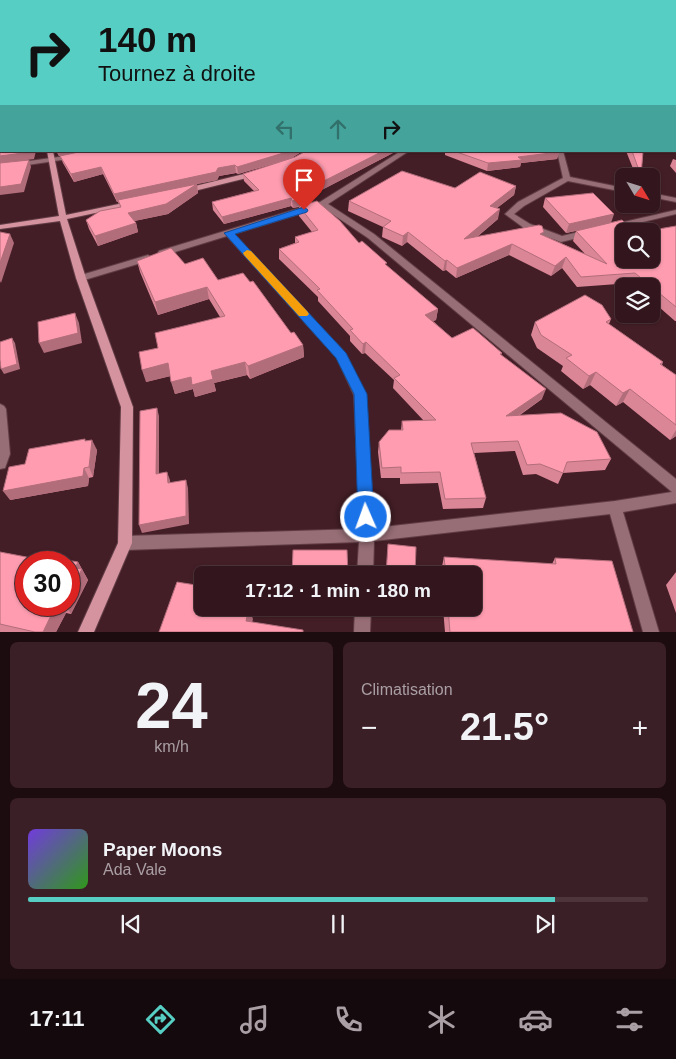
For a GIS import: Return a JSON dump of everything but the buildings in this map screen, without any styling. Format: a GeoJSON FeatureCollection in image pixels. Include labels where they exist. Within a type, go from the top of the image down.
{"type":"FeatureCollection","features":[{"type":"Feature","properties":{"kind":"street"},"geometry":{"type":"LineString","coordinates":[[81,278],[323,204],[404,152]]}},
{"type":"Feature","properties":{"kind":"street"},"geometry":{"type":"LineString","coordinates":[[560,152],[567,179]]}},
{"type":"Feature","properties":{"kind":"street"},"geometry":{"type":"LineString","coordinates":[[0,167],[51,156],[81,156]]}},
{"type":"Feature","properties":{"kind":"street"},"geometry":{"type":"LineString","coordinates":[[51,156],[63,218],[81,278],[127,407],[125,543],[86,632]]}},
{"type":"Feature","properties":{"kind":"street"},"geometry":{"type":"LineString","coordinates":[[178,192],[226,182],[264,170]]}},
{"type":"Feature","properties":{"kind":"street"},"geometry":{"type":"LineString","coordinates":[[600,230],[561,239],[527,226],[509,214],[521,204],[567,179],[615,188]]}},
{"type":"Feature","properties":{"kind":"street"},"geometry":{"type":"LineString","coordinates":[[660,197],[676,200]]}},
{"type":"Feature","properties":{"kind":"street"},"geometry":{"type":"LineString","coordinates":[[0,227],[63,218],[140,201]]}},
{"type":"Feature","properties":{"kind":"street"},"geometry":{"type":"LineString","coordinates":[[323,204],[371,236],[676,487]]}},
{"type":"Feature","properties":{"kind":"street"},"geometry":{"type":"LineString","coordinates":[[609,228],[676,212]]}},
{"type":"Feature","properties":{"kind":"street"},"geometry":{"type":"LineString","coordinates":[[229,233],[341,356],[360,394],[367,535],[365,566]]}},
{"type":"Feature","properties":{"kind":"street"},"geometry":{"type":"LineString","coordinates":[[0,409],[4,454],[0,464]]}},
{"type":"Feature","properties":{"kind":"street"},"geometry":{"type":"LineString","coordinates":[[125,543],[367,535],[676,497]]}},
{"type":"Feature","properties":{"kind":"street"},"geometry":{"type":"LineString","coordinates":[[615,506],[651,632]]}},
{"type":"Feature","properties":{"kind":"street"},"geometry":{"type":"LineString","coordinates":[[362,632],[363,616]]}},
{"type":"Feature","properties":{"kind":"slow traffic"},"geometry":{"type":"LineString","coordinates":[[247,253],[303,314]]}},
{"type":"Feature","properties":{"kind":"route"},"geometry":{"type":"LineString","coordinates":[[304,210],[229,233],[341,356],[360,394],[366,517]]}}]}
